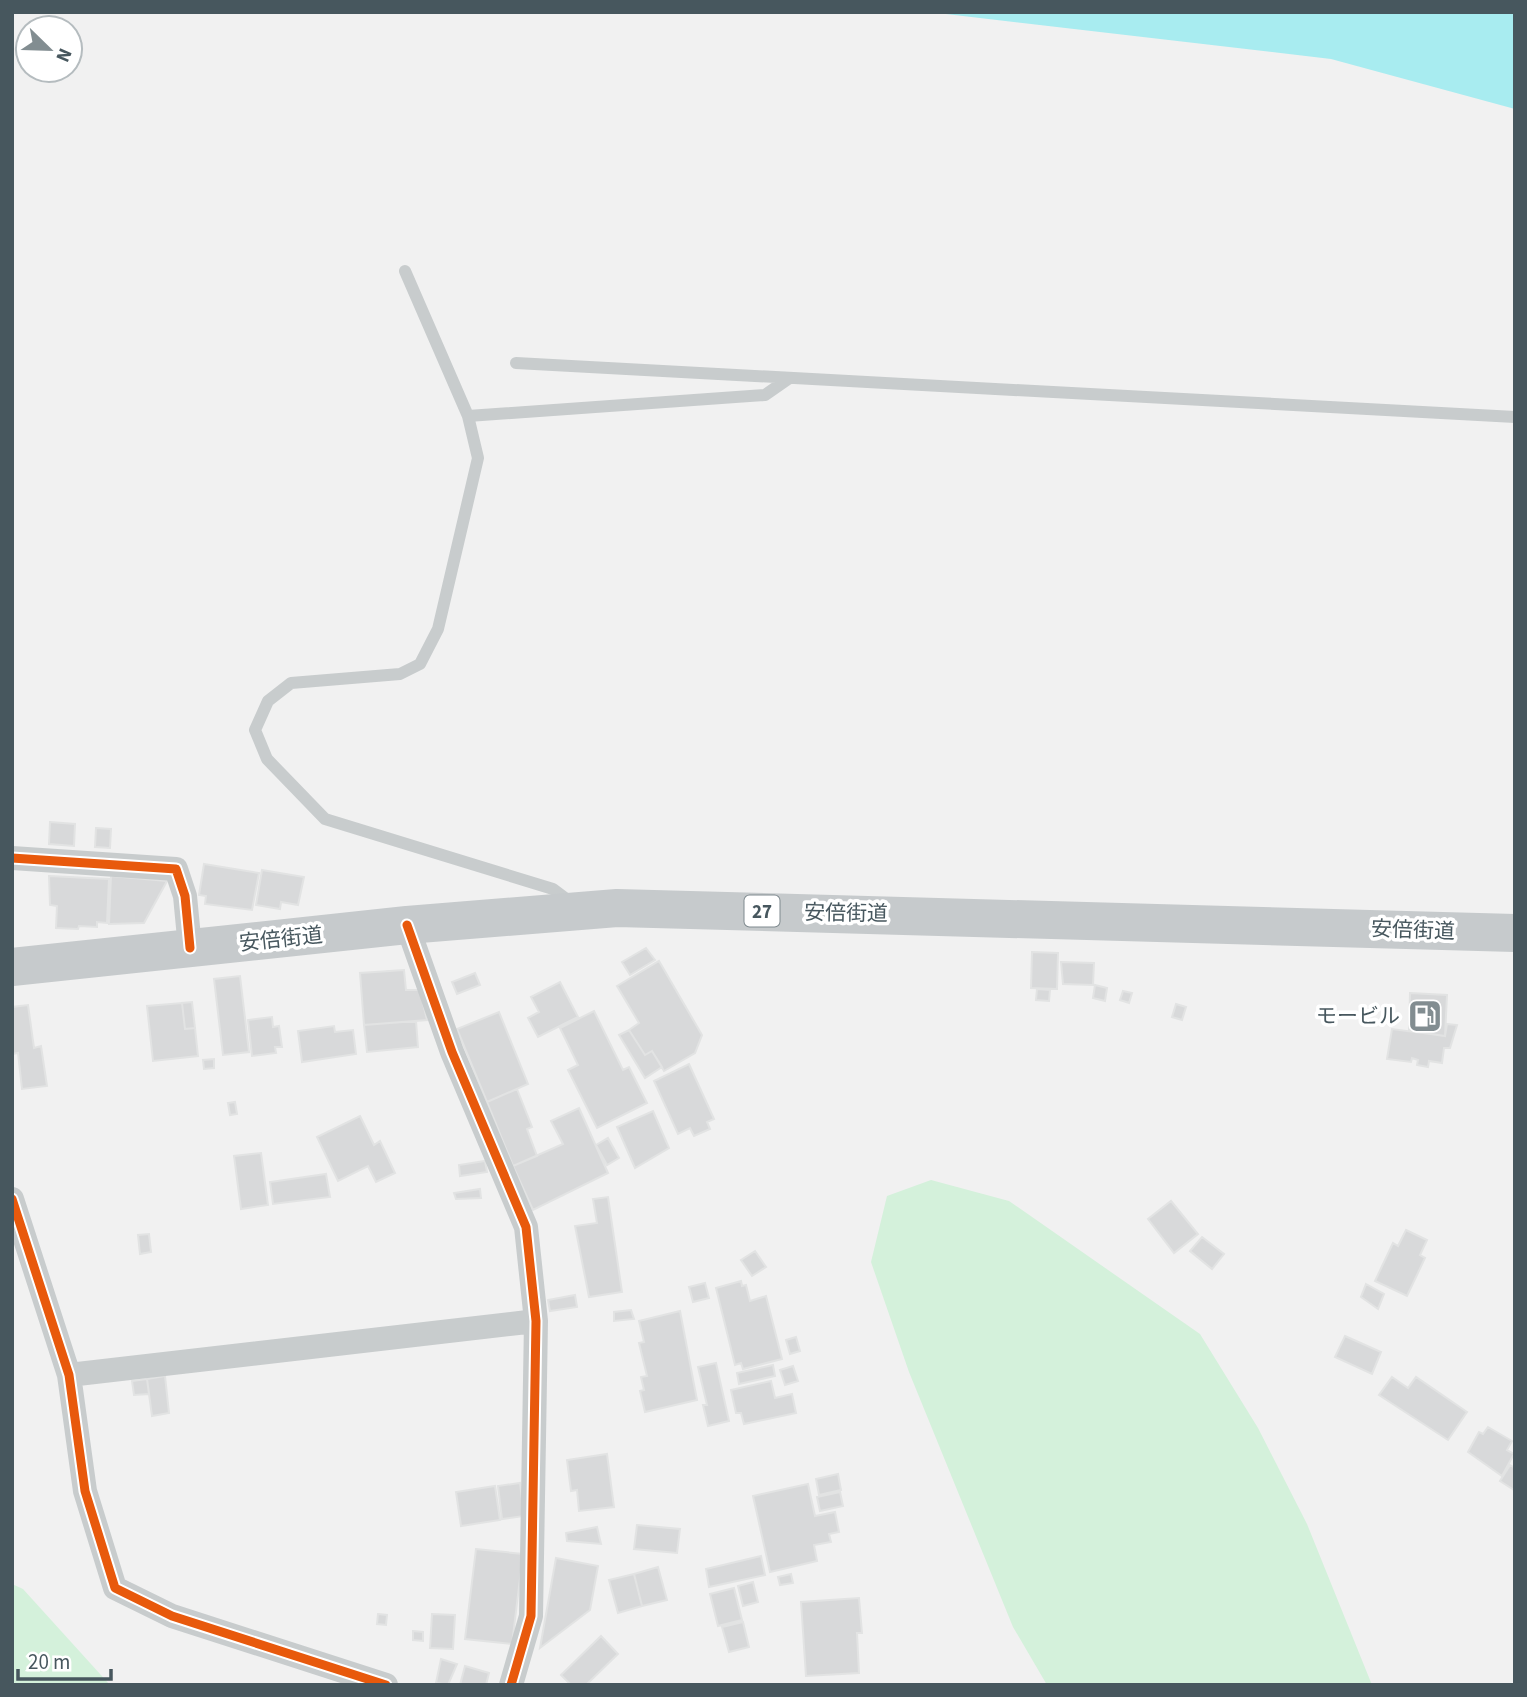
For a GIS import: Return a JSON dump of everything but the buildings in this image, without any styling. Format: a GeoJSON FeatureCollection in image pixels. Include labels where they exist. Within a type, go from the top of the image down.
{"type":"FeatureCollection","features":[{"type":"Feature","properties":{"kind":"main road","name":"安倍街道"},"geometry":{"type":"LineString","coordinates":[[12,967],[407,925],[617,908],[1515,933]]}},
{"type":"Feature","properties":{"kind":"street"},"geometry":{"type":"LineString","coordinates":[[12,858],[176,869],[185,896],[190,948]]}},
{"type":"Feature","properties":{"kind":"street"},"geometry":{"type":"LineString","coordinates":[[407,925],[452,1052],[526,1227],[536,1321],[531,1616],[511,1685]]}},
{"type":"Feature","properties":{"kind":"street"},"geometry":{"type":"LineString","coordinates":[[12,1199],[69,1375],[85,1491],[115,1588],[172,1616],[386,1685]]}},
{"type":"Feature","properties":{"kind":"street"},"geometry":{"type":"LineString","coordinates":[[69,1375],[536,1321]]}},
{"type":"Feature","properties":{"kind":"lane"},"geometry":{"type":"LineString","coordinates":[[405,271],[468,416],[478,458],[438,629],[420,664],[400,674],[291,682],[268,701],[255,730],[267,760],[325,819],[553,889],[582,911]]}},
{"type":"Feature","properties":{"kind":"lane"},"geometry":{"type":"LineString","coordinates":[[516,363],[1515,417]]}},
{"type":"Feature","properties":{"kind":"lane"},"geometry":{"type":"LineString","coordinates":[[468,416],[765,395],[788,379]]}},
{"type":"Feature","properties":{"kind":"green space"},"geometry":{"type":"Polygon","coordinates":[[[931,1180],[1009,1201],[1200,1334],[1258,1428],[1307,1524],[1372,1685],[1047,1685],[1013,1627],[909,1372],[871,1262],[887,1196],[931,1180]]]}},
{"type":"Feature","properties":{"kind":"green space"},"geometry":{"type":"Polygon","coordinates":[[[12,1584],[23,1589],[110,1685],[12,1685],[12,1584]]]}},
{"type":"Feature","properties":{"kind":"water"},"geometry":{"type":"Polygon","coordinates":[[[929,12],[1515,12],[1515,109],[1331,59],[929,12]]]}},
{"type":"Feature","properties":{"kind":"cycle path"},"geometry":{"type":"LineString","coordinates":[[12,858],[176,869],[185,896],[190,948]]}},
{"type":"Feature","properties":{"kind":"cycle path"},"geometry":{"type":"LineString","coordinates":[[407,925],[452,1052],[526,1227],[536,1321],[531,1616],[511,1685]]}},
{"type":"Feature","properties":{"kind":"cycle path"},"geometry":{"type":"LineString","coordinates":[[12,1199],[69,1375],[85,1491],[115,1588],[172,1616],[386,1685]]}},
{"type":"Feature","properties":{"kind":"place","name":"モービル"},"geometry":{"type":"Point","coordinates":[1425,1016]}}]}
